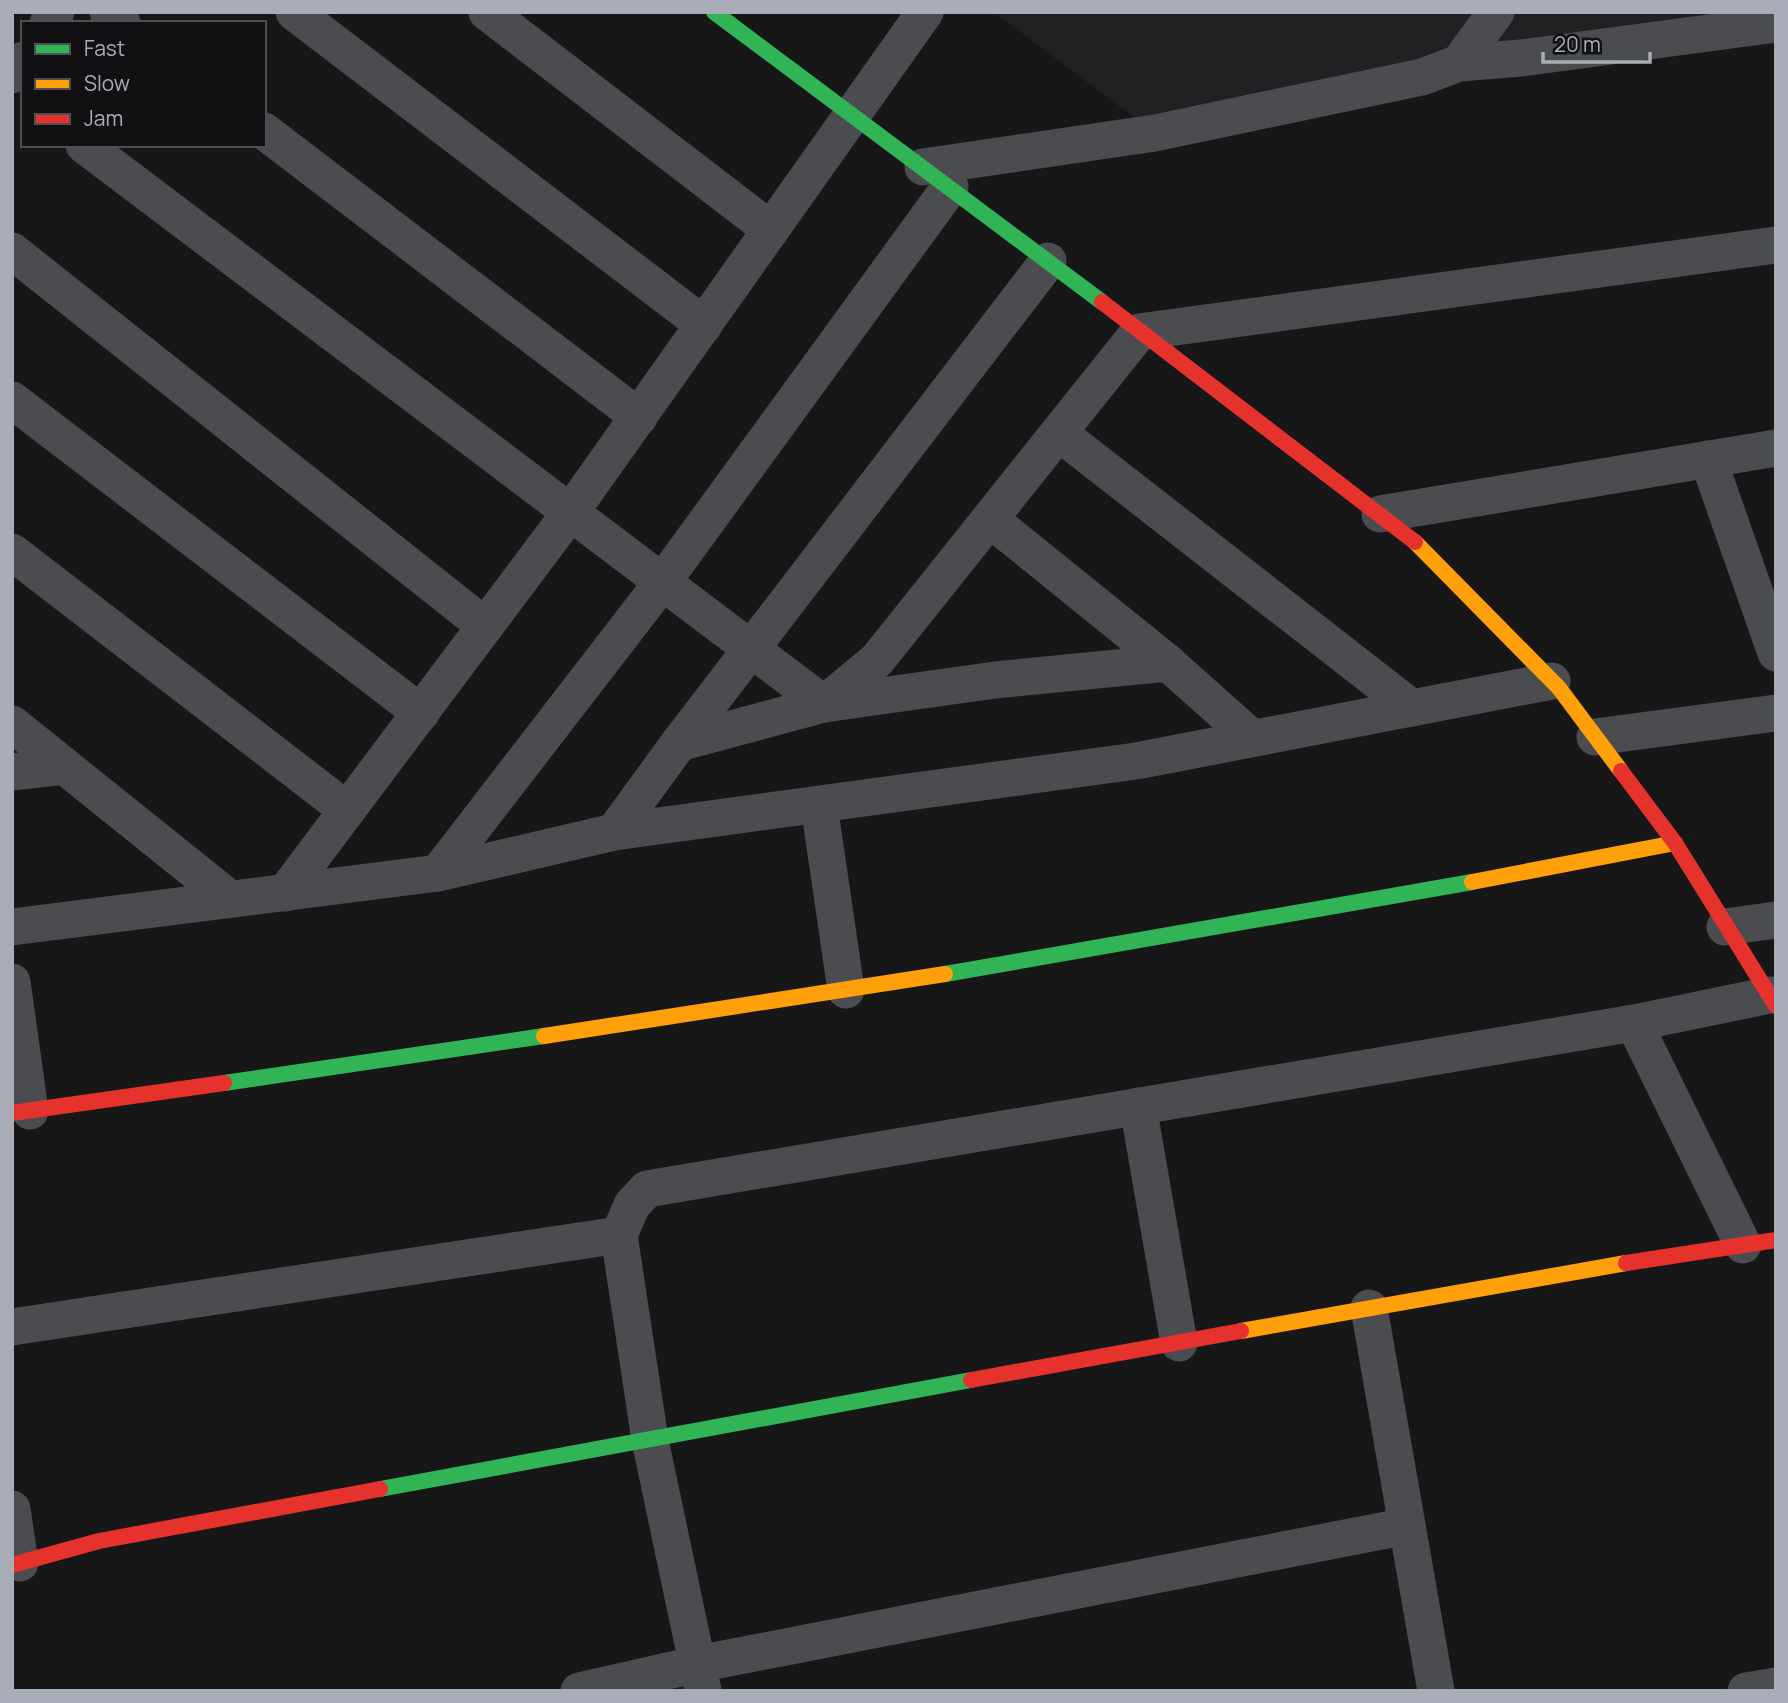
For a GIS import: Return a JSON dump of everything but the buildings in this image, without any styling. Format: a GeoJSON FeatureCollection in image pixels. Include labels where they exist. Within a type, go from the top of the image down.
{"type":"FeatureCollection","features":[{"type":"Feature","properties":{"kind":"street"},"geometry":{"type":"LineString","coordinates":[[294,12],[704,325]]}},
{"type":"Feature","properties":{"kind":"street"},"geometry":{"type":"LineString","coordinates":[[487,12],[771,230]]}},
{"type":"Feature","properties":{"kind":"street"},"geometry":{"type":"LineString","coordinates":[[700,1677],[650,1440],[619,1235],[632,1205],[647,1189],[1773,1001],[1675,843],[1552,681],[1411,538],[1048,261],[714,12]]}},
{"type":"Feature","properties":{"kind":"street"},"geometry":{"type":"LineString","coordinates":[[285,892],[570,513],[925,12]]}},
{"type":"Feature","properties":{"kind":"street"},"geometry":{"type":"LineString","coordinates":[[1459,63],[1474,12]]}},
{"type":"Feature","properties":{"kind":"street"},"geometry":{"type":"LineString","coordinates":[[1459,63],[1496,12]]}},
{"type":"Feature","properties":{"kind":"street"},"geometry":{"type":"LineString","coordinates":[[438,873],[664,580],[936,177],[1422,76],[1459,63],[1521,58],[1776,24]]}},
{"type":"Feature","properties":{"kind":"street"},"geometry":{"type":"LineString","coordinates":[[266,133],[639,417]]}},
{"type":"Feature","properties":{"kind":"street"},"geometry":{"type":"LineString","coordinates":[[88,147],[570,513],[664,580],[749,649],[824,704]]}},
{"type":"Feature","properties":{"kind":"street"},"geometry":{"type":"LineString","coordinates":[[824,704],[877,660],[992,520],[1139,332],[1776,245]]}},
{"type":"Feature","properties":{"kind":"street"},"geometry":{"type":"LineString","coordinates":[[12,251],[485,626]]}},
{"type":"Feature","properties":{"kind":"street"},"geometry":{"type":"LineString","coordinates":[[614,832],[749,649],[1048,261]]}},
{"type":"Feature","properties":{"kind":"street"},"geometry":{"type":"LineString","coordinates":[[12,400],[421,713]]}},
{"type":"Feature","properties":{"kind":"street"},"geometry":{"type":"LineString","coordinates":[[1059,433],[1412,708]]}},
{"type":"Feature","properties":{"kind":"street"},"geometry":{"type":"LineString","coordinates":[[1380,514],[1776,447]]}},
{"type":"Feature","properties":{"kind":"street"},"geometry":{"type":"LineString","coordinates":[[1707,459],[1776,653]]}},
{"type":"Feature","properties":{"kind":"street"},"geometry":{"type":"LineString","coordinates":[[992,520],[1168,663],[1252,738]]}},
{"type":"Feature","properties":{"kind":"street"},"geometry":{"type":"LineString","coordinates":[[12,552],[347,810]]}},
{"type":"Feature","properties":{"kind":"street"},"geometry":{"type":"LineString","coordinates":[[679,743],[824,704],[995,680],[1168,663]]}},
{"type":"Feature","properties":{"kind":"street"},"geometry":{"type":"LineString","coordinates":[[12,926],[438,873],[614,832],[1136,761],[1552,681]]}},
{"type":"Feature","properties":{"kind":"street"},"geometry":{"type":"LineString","coordinates":[[1595,737],[1776,713]]}},
{"type":"Feature","properties":{"kind":"street"},"geometry":{"type":"LineString","coordinates":[[12,724],[230,899]]}},
{"type":"Feature","properties":{"kind":"street"},"geometry":{"type":"LineString","coordinates":[[12,772],[64,766]]}},
{"type":"Feature","properties":{"kind":"street"},"geometry":{"type":"LineString","coordinates":[[819,805],[846,990]]}},
{"type":"Feature","properties":{"kind":"street"},"geometry":{"type":"LineString","coordinates":[[12,982],[21,1112],[460,1051],[1164,940],[1675,843]]}},
{"type":"Feature","properties":{"kind":"street"},"geometry":{"type":"LineString","coordinates":[[1725,927],[1776,920]]}},
{"type":"Feature","properties":{"kind":"street"},"geometry":{"type":"LineString","coordinates":[[12,1509],[16,1564],[99,1541],[1539,1276],[1759,1242],[1634,1023]]}},
{"type":"Feature","properties":{"kind":"street"},"geometry":{"type":"LineString","coordinates":[[1138,1106],[1179,1343]]}},
{"type":"Feature","properties":{"kind":"street"},"geometry":{"type":"LineString","coordinates":[[12,1327],[619,1235]]}},
{"type":"Feature","properties":{"kind":"street"},"geometry":{"type":"LineString","coordinates":[[1369,1308],[1436,1691]]}},
{"type":"Feature","properties":{"kind":"street"},"geometry":{"type":"LineString","coordinates":[[579,1691],[700,1677],[1407,1526]]}},
{"type":"Feature","properties":{"kind":"street"},"geometry":{"type":"LineString","coordinates":[[1746,1691],[1776,1686]]}},
{"type":"Feature","properties":{"kind":"shaded area"},"geometry":{"type":"Polygon","coordinates":[[[994,12],[1776,12],[1155,133],[994,12]]]}},
{"type":"Feature","properties":{"kind":"traffic: fast"},"geometry":{"type":"LineString","coordinates":[[714,12],[1102,302]]}},
{"type":"Feature","properties":{"kind":"traffic: fast"},"geometry":{"type":"LineString","coordinates":[[945,974],[1472,882]]}},
{"type":"Feature","properties":{"kind":"traffic: fast"},"geometry":{"type":"LineString","coordinates":[[224,1083],[544,1036]]}},
{"type":"Feature","properties":{"kind":"traffic: fast"},"geometry":{"type":"LineString","coordinates":[[380,1489],[971,1380]]}},
{"type":"Feature","properties":{"kind":"traffic: slow"},"geometry":{"type":"LineString","coordinates":[[1415,542],[1559,688],[1621,771]]}},
{"type":"Feature","properties":{"kind":"traffic: slow"},"geometry":{"type":"LineString","coordinates":[[1472,882],[1675,843]]}},
{"type":"Feature","properties":{"kind":"traffic: slow"},"geometry":{"type":"LineString","coordinates":[[544,1036],[945,974]]}},
{"type":"Feature","properties":{"kind":"traffic: slow"},"geometry":{"type":"LineString","coordinates":[[1241,1331],[1626,1263]]}},
{"type":"Feature","properties":{"kind":"traffic: jam"},"geometry":{"type":"LineString","coordinates":[[1102,302],[1415,542]]}},
{"type":"Feature","properties":{"kind":"traffic: jam"},"geometry":{"type":"LineString","coordinates":[[1621,771],[1675,843],[1776,1006]]}},
{"type":"Feature","properties":{"kind":"traffic: jam"},"geometry":{"type":"LineString","coordinates":[[12,1113],[224,1083]]}},
{"type":"Feature","properties":{"kind":"traffic: jam"},"geometry":{"type":"LineString","coordinates":[[1626,1263],[1776,1240]]}},
{"type":"Feature","properties":{"kind":"traffic: jam"},"geometry":{"type":"LineString","coordinates":[[971,1380],[1241,1331]]}},
{"type":"Feature","properties":{"kind":"traffic: jam"},"geometry":{"type":"LineString","coordinates":[[12,1565],[99,1541],[380,1489]]}}]}
